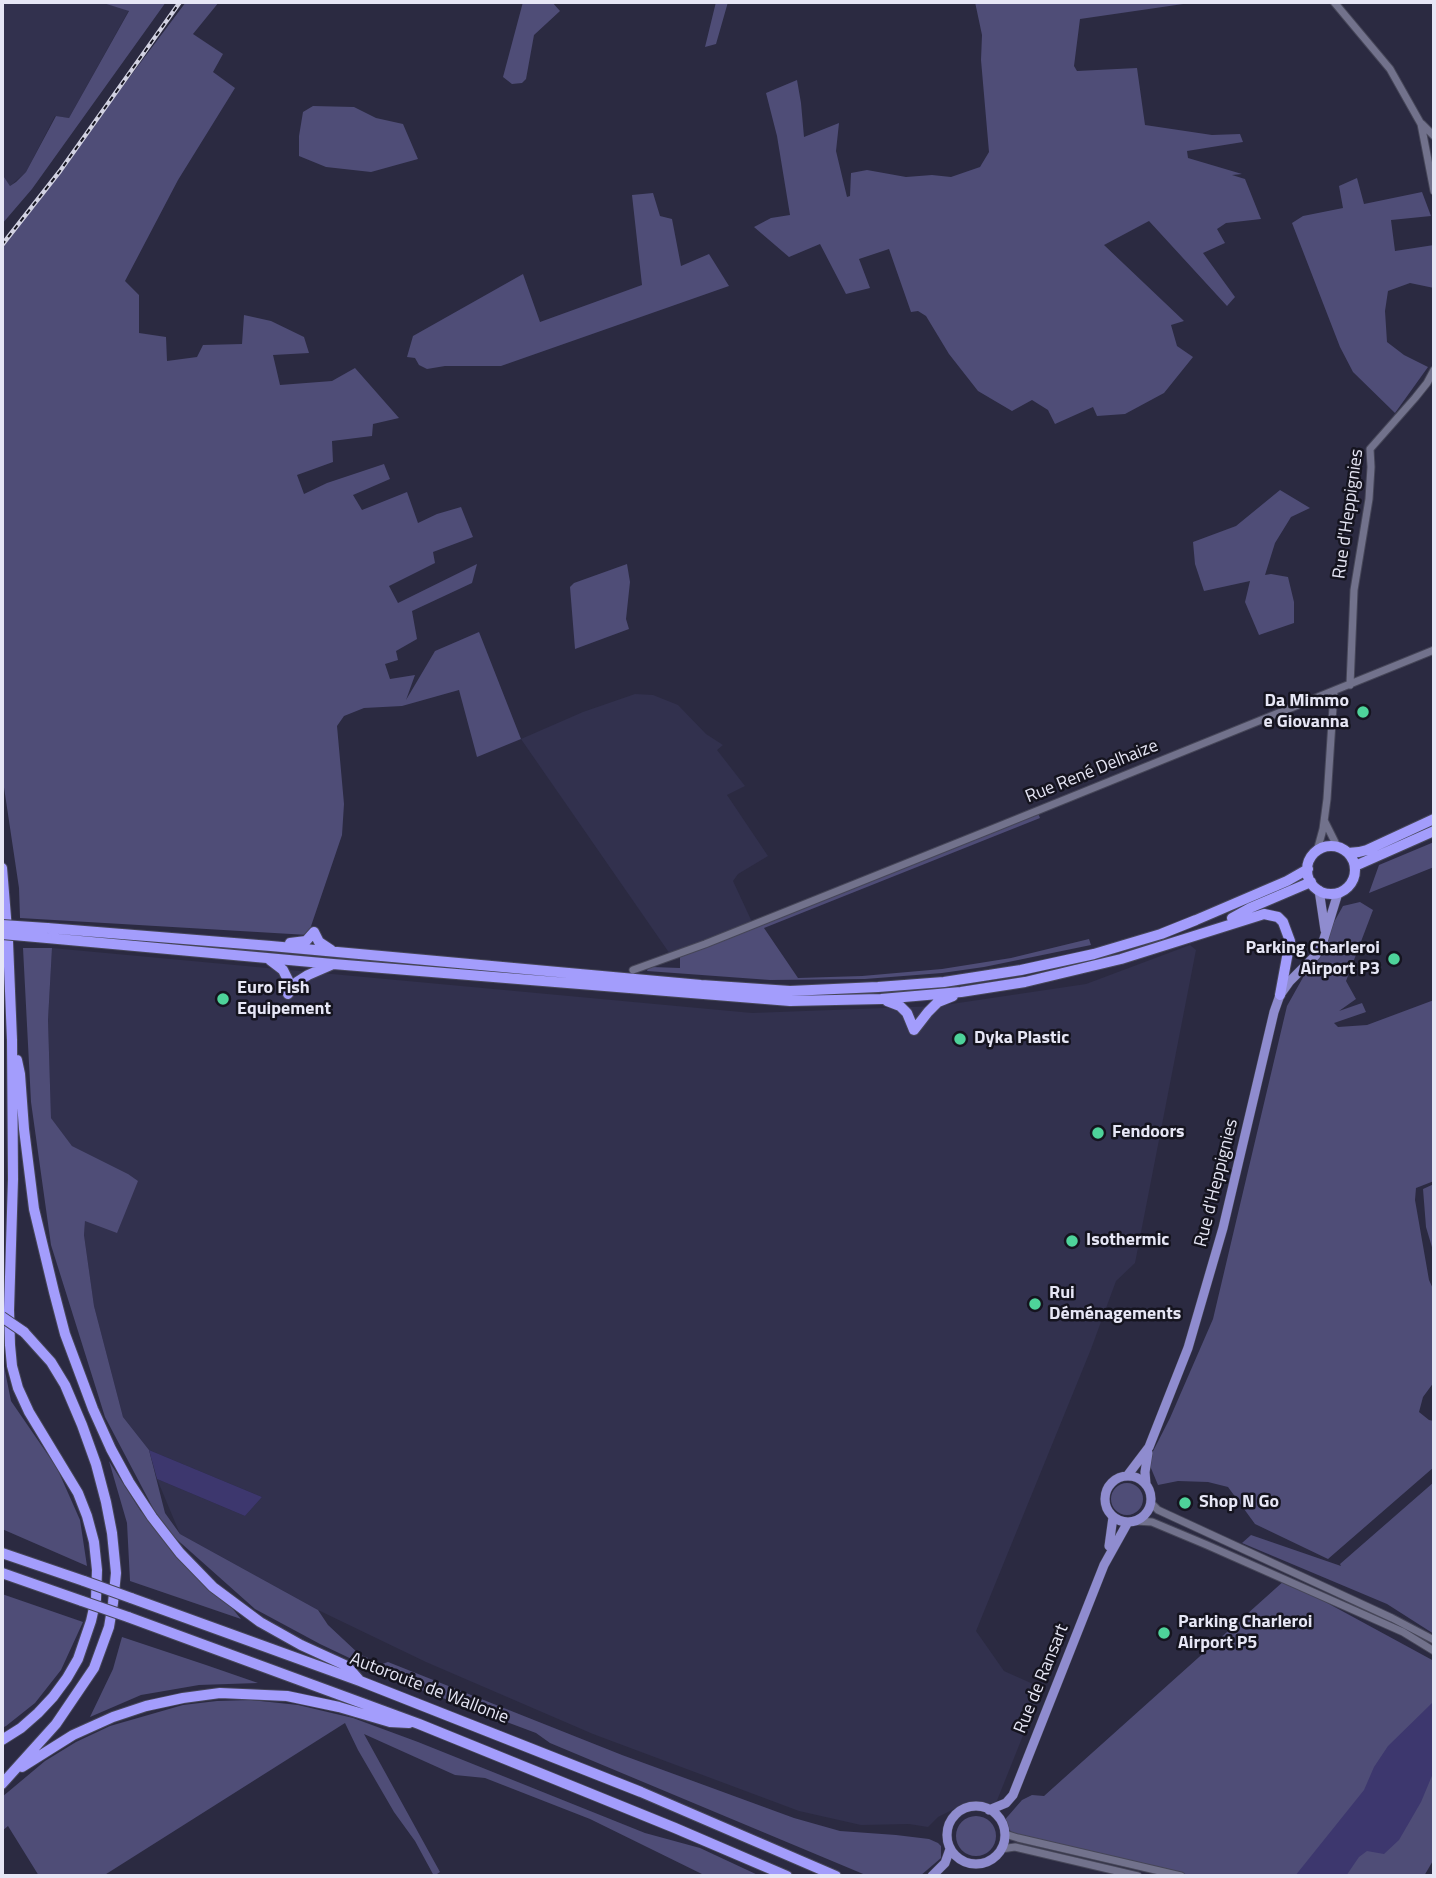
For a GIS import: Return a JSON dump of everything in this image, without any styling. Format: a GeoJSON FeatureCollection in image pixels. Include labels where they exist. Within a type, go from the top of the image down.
{"type":"FeatureCollection","features":[{"type":"Feature","properties":{"kind":"highway"},"geometry":{"type":"LineString","coordinates":[[1348,853],[1367,850],[1434,819]]}},
{"type":"Feature","properties":{"kind":"highway"},"geometry":{"type":"LineString","coordinates":[[1355,866],[1434,831]]}},
{"type":"Feature","properties":{"kind":"highway"},"geometry":{"type":"LineString","coordinates":[[1205,932],[1250,908],[1315,886],[1331,893],[1338,893],[1349,887],[1355,866],[1348,853],[1337,846],[1317,851],[1309,862],[1308,869],[1315,886]]}},
{"type":"Feature","properties":{"kind":"highway"},"geometry":{"type":"LineString","coordinates":[[2,868],[12,1040],[13,1179],[9,1310],[12,1366],[29,1412],[78,1493],[94,1542],[97,1570],[92,1621],[78,1659],[53,1698],[21,1728],[2,1740]]}},
{"type":"Feature","properties":{"kind":"highway"},"geometry":{"type":"LineString","coordinates":[[2,934],[47,933],[271,946],[790,990],[878,987],[944,982],[1020,970],[1094,954],[1161,933],[1277,885],[1308,869]]}},
{"type":"Feature","properties":{"kind":"highway"},"geometry":{"type":"LineString","coordinates":[[2,925],[47,933],[268,958],[790,1001],[881,999],[961,992],[1025,982],[1093,967],[1264,914],[1278,917],[1283,922],[1290,941],[1280,995]]}},
{"type":"Feature","properties":{"kind":"highway"},"geometry":{"type":"LineString","coordinates":[[271,946],[306,941],[314,932],[319,942],[333,951]]}},
{"type":"Feature","properties":{"kind":"highway"},"geometry":{"type":"LineString","coordinates":[[268,958],[283,970],[288,980],[288,994],[297,982],[333,964]]}},
{"type":"Feature","properties":{"kind":"highway"},"geometry":{"type":"LineString","coordinates":[[615,977],[633,970]]}},
{"type":"Feature","properties":{"kind":"highway"},"geometry":{"type":"LineString","coordinates":[[881,999],[900,1006],[907,1013],[914,1030],[938,1002],[961,992]]}},
{"type":"Feature","properties":{"kind":"highway"},"geometry":{"type":"LineString","coordinates":[[12,1040],[20,1074],[34,1209],[43,1249],[65,1334],[111,1449],[152,1517],[180,1553],[213,1587],[260,1622],[347,1666],[360,1681]]}},
{"type":"Feature","properties":{"kind":"highway"},"geometry":{"type":"LineString","coordinates":[[2,1317],[24,1332],[51,1362],[65,1385],[96,1464],[112,1533],[116,1573],[109,1627],[94,1668],[55,1724],[2,1784]]}},
{"type":"Feature","properties":{"kind":"highway","name":"Autoroute de Wallonie"},"geometry":{"type":"LineString","coordinates":[[2,1553],[360,1681],[641,1792],[836,1876]]}},
{"type":"Feature","properties":{"kind":"highway","name":"Autoroute de Wallonie"},"geometry":{"type":"LineString","coordinates":[[2,1573],[419,1724],[787,1876]]}},
{"type":"Feature","properties":{"kind":"highway"},"geometry":{"type":"LineString","coordinates":[[10,1774],[73,1735],[113,1717],[146,1706],[219,1693],[287,1696],[390,1722],[419,1724]]}},
{"type":"Feature","properties":{"kind":"main road"},"geometry":{"type":"LineString","coordinates":[[1315,886],[1326,935]]}},
{"type":"Feature","properties":{"kind":"main road","name":"Rue d'Heppignies"},"geometry":{"type":"LineString","coordinates":[[1146,1484],[1144,1472],[1149,1447],[1188,1349],[1223,1228],[1274,1012],[1280,995],[1290,981],[1316,955],[1326,935],[1338,893]]}},
{"type":"Feature","properties":{"kind":"main road","name":"Rue d'Heppignies"},"geometry":{"type":"LineString","coordinates":[[1127,1476],[1149,1447]]}},
{"type":"Feature","properties":{"kind":"main road"},"geometry":{"type":"LineString","coordinates":[[1127,1476],[1146,1484],[1151,1503],[1143,1517],[1132,1522],[1113,1517],[1105,1503],[1112,1482],[1127,1476]]}},
{"type":"Feature","properties":{"kind":"main road","name":"Rue de Ransart"},"geometry":{"type":"LineString","coordinates":[[1002,1823],[1006,1803],[1013,1795],[1104,1565],[1113,1517]]}},
{"type":"Feature","properties":{"kind":"main road","name":"Rue de Ransart"},"geometry":{"type":"LineString","coordinates":[[1104,1565],[1132,1522]]}},
{"type":"Feature","properties":{"kind":"main road"},"geometry":{"type":"LineString","coordinates":[[989,1810],[1006,1803]]}},
{"type":"Feature","properties":{"kind":"main road"},"geometry":{"type":"LineString","coordinates":[[973,1806],[989,1810],[996,1814],[1002,1823],[1005,1833],[1001,1849],[988,1861],[971,1864],[962,1861],[950,1849],[948,1825],[958,1812],[973,1806]]}},
{"type":"Feature","properties":{"kind":"main road"},"geometry":{"type":"LineString","coordinates":[[932,1876],[943,1865],[950,1849]]}},
{"type":"Feature","properties":{"kind":"main road"},"geometry":{"type":"LineString","coordinates":[[943,1865],[962,1861]]}},
{"type":"Feature","properties":{"kind":"street"},"geometry":{"type":"LineString","coordinates":[[1335,2],[1390,69],[1421,124],[1434,136]]}},
{"type":"Feature","properties":{"kind":"street"},"geometry":{"type":"LineString","coordinates":[[1421,124],[1434,191]]}},
{"type":"Feature","properties":{"kind":"street","name":"Rue d'Heppignies"},"geometry":{"type":"LineString","coordinates":[[1350,685],[1354,590],[1369,499],[1370,449],[1421,391],[1434,370]]}},
{"type":"Feature","properties":{"kind":"street","name":"Rue René Delhaize"},"geometry":{"type":"LineString","coordinates":[[633,970],[1434,650]]}},
{"type":"Feature","properties":{"kind":"street"},"geometry":{"type":"LineString","coordinates":[[1317,851],[1328,792],[1334,691]]}},
{"type":"Feature","properties":{"kind":"street"},"geometry":{"type":"LineString","coordinates":[[1324,818],[1337,846]]}},
{"type":"Feature","properties":{"kind":"street"},"geometry":{"type":"LineString","coordinates":[[1151,1503],[1158,1510],[1434,1640]]}},
{"type":"Feature","properties":{"kind":"street"},"geometry":{"type":"LineString","coordinates":[[1132,1522],[1152,1522],[1207,1545],[1403,1632],[1434,1651]]}},
{"type":"Feature","properties":{"kind":"street"},"geometry":{"type":"LineString","coordinates":[[1005,1833],[1181,1876]]}},
{"type":"Feature","properties":{"kind":"street"},"geometry":{"type":"LineString","coordinates":[[1001,1849],[1016,1847],[1138,1876]]}},
{"type":"Feature","properties":{"kind":"shaded area"},"geometry":{"type":"Polygon","coordinates":[[[2,2],[100,2],[129,10],[69,118],[55,116],[26,172],[10,186],[2,174],[2,2]]]}},
{"type":"Feature","properties":{"kind":"shaded area"},"geometry":{"type":"Polygon","coordinates":[[[100,2],[166,2],[32,189],[2,224],[2,174],[10,186],[16,182],[26,172],[56,116],[69,118],[129,11],[100,2]]]}},
{"type":"Feature","properties":{"kind":"shaded area"},"geometry":{"type":"Polygon","coordinates":[[[186,2],[219,2],[193,34],[223,54],[213,72],[235,88],[178,180],[125,281],[139,295],[139,333],[166,337],[167,361],[197,357],[203,345],[242,344],[244,315],[271,321],[304,337],[309,353],[273,355],[280,385],[332,381],[355,368],[399,418],[373,424],[372,436],[332,441],[333,462],[297,475],[304,494],[327,483],[384,464],[390,479],[353,495],[362,510],[407,492],[418,523],[461,507],[473,537],[433,552],[435,563],[389,586],[398,603],[477,564],[472,583],[412,611],[417,639],[396,651],[398,660],[385,664],[390,679],[415,675],[406,700],[435,651],[479,632],[521,739],[477,757],[459,690],[402,706],[364,708],[344,716],[337,726],[344,804],[342,835],[308,935],[20,918],[19,888],[2,774],[2,247],[186,2]]]}},
{"type":"Feature","properties":{"kind":"shaded area"},"geometry":{"type":"Polygon","coordinates":[[[523,2],[552,2],[560,11],[534,35],[526,79],[522,83],[512,84],[503,77],[523,2]]]}},
{"type":"Feature","properties":{"kind":"shaded area"},"geometry":{"type":"Polygon","coordinates":[[[716,2],[728,2],[716,44],[705,47],[716,2]]]}},
{"type":"Feature","properties":{"kind":"shaded area"},"geometry":{"type":"Polygon","coordinates":[[[975,2],[1234,2],[1190,3],[1080,19],[1074,66],[1077,71],[1137,68],[1145,125],[1212,135],[1240,134],[1243,142],[1187,151],[1188,158],[1242,174],[1232,175],[1245,179],[1261,219],[1226,223],[1217,229],[1225,243],[1203,253],[1235,297],[1227,306],[1149,221],[1104,245],[1184,321],[1171,325],[1177,346],[1193,357],[1164,393],[1125,414],[1097,416],[1093,407],[1055,424],[1048,410],[1032,400],[1012,411],[978,391],[949,354],[926,316],[918,311],[911,312],[889,249],[859,259],[870,288],[846,294],[820,244],[789,257],[754,227],[771,218],[790,215],[777,136],[766,93],[797,80],[804,137],[839,123],[836,151],[847,197],[850,196],[851,173],[867,170],[906,177],[951,177],[980,167],[989,152],[981,60],[982,35],[975,2]]]}},
{"type":"Feature","properties":{"kind":"shaded area"},"geometry":{"type":"Polygon","coordinates":[[[313,106],[354,107],[376,118],[403,124],[418,159],[371,172],[326,167],[299,156],[303,112],[313,106]]]}},
{"type":"Feature","properties":{"kind":"shaded area"},"geometry":{"type":"Polygon","coordinates":[[[1357,178],[1364,204],[1422,192],[1431,216],[1391,220],[1395,251],[1434,245],[1434,288],[1410,283],[1388,291],[1385,311],[1387,342],[1404,355],[1428,367],[1395,413],[1353,372],[1340,347],[1292,223],[1303,216],[1343,208],[1339,186],[1357,178]]]}},
{"type":"Feature","properties":{"kind":"shaded area"},"geometry":{"type":"Polygon","coordinates":[[[653,193],[660,216],[672,219],[681,266],[709,254],[729,286],[501,366],[445,366],[427,369],[419,365],[415,358],[407,357],[413,336],[523,274],[540,322],[642,285],[632,195],[653,193]]]}},
{"type":"Feature","properties":{"kind":"shaded area"},"geometry":{"type":"Polygon","coordinates":[[[1280,490],[1310,508],[1291,517],[1275,543],[1265,575],[1288,577],[1294,602],[1294,623],[1259,635],[1245,602],[1250,581],[1204,591],[1195,564],[1193,542],[1236,526],[1280,490]]]}},
{"type":"Feature","properties":{"kind":"shaded area"},"geometry":{"type":"Polygon","coordinates":[[[627,564],[630,582],[626,619],[629,629],[575,649],[570,587],[574,583],[627,564]]]}},
{"type":"Feature","properties":{"kind":"shaded area"},"geometry":{"type":"Polygon","coordinates":[[[635,694],[653,695],[678,705],[706,734],[723,745],[717,750],[745,786],[727,795],[768,856],[738,874],[733,881],[752,922],[670,954],[521,739],[583,712],[635,694]]]}},
{"type":"Feature","properties":{"kind":"shaded area"},"geometry":{"type":"Polygon","coordinates":[[[1038,813],[1040,818],[764,928],[798,978],[942,969],[1011,958],[1089,939],[1091,945],[984,967],[865,979],[770,980],[647,971],[652,967],[680,968],[680,957],[1038,813]]]}},
{"type":"Feature","properties":{"kind":"shaded area"},"geometry":{"type":"Polygon","coordinates":[[[1434,842],[1434,867],[1369,893],[1379,865],[1434,842]]]}},
{"type":"Feature","properties":{"kind":"shaded area"},"geometry":{"type":"Polygon","coordinates":[[[1360,902],[1373,910],[1346,981],[1356,999],[1339,1011],[1362,1003],[1366,1012],[1334,1023],[1338,1027],[1367,1025],[1434,1000],[1434,1181],[1416,1188],[1415,1200],[1429,1280],[1434,1291],[1434,1382],[1423,1397],[1419,1412],[1434,1421],[1434,1467],[1328,1559],[1255,1524],[1228,1487],[1208,1482],[1178,1481],[1158,1485],[1148,1461],[1170,1418],[1213,1319],[1287,1006],[1343,906],[1360,902]]]}},
{"type":"Feature","properties":{"kind":"shaded area"},"geometry":{"type":"Polygon","coordinates":[[[1190,945],[1196,950],[1135,1263],[1116,1281],[976,1631],[1004,1671],[1042,1688],[994,1808],[968,1802],[938,1817],[928,1827],[909,1824],[861,1825],[799,1811],[593,1734],[426,1662],[318,1610],[180,1534],[157,1479],[245,1516],[262,1497],[149,1450],[123,1417],[94,1306],[84,1235],[85,1221],[128,1174],[72,1146],[51,1118],[48,1020],[52,948],[752,1013],[938,1006],[1086,984],[1190,945]]]}},
{"type":"Feature","properties":{"kind":"shaded area"},"geometry":{"type":"Polygon","coordinates":[[[23,948],[52,948],[48,1020],[51,1118],[72,1146],[138,1181],[117,1233],[85,1221],[84,1235],[94,1306],[123,1417],[149,1450],[165,1513],[180,1534],[318,1610],[328,1625],[359,1654],[382,1664],[388,1662],[622,1755],[794,1818],[840,1831],[929,1839],[941,1846],[941,1858],[920,1876],[868,1876],[550,1743],[536,1733],[400,1682],[255,1609],[173,1536],[154,1510],[105,1417],[51,1245],[31,1102],[23,948]]]}},
{"type":"Feature","properties":{"kind":"shaded area"},"geometry":{"type":"Polygon","coordinates":[[[1434,1184],[1434,1254],[1426,1227],[1423,1189],[1434,1184]]]}},
{"type":"Feature","properties":{"kind":"shaded area"},"geometry":{"type":"Polygon","coordinates":[[[2,1356],[11,1401],[57,1468],[80,1520],[87,1566],[2,1529],[2,1356]]]}},
{"type":"Feature","properties":{"kind":"shaded area"},"geometry":{"type":"Polygon","coordinates":[[[149,1450],[262,1497],[245,1516],[157,1479],[149,1450]]]}},
{"type":"Feature","properties":{"kind":"shaded area"},"geometry":{"type":"Polygon","coordinates":[[[109,1461],[140,1510],[183,1563],[227,1602],[241,1619],[130,1581],[127,1523],[109,1461]]]}},
{"type":"Feature","properties":{"kind":"shaded area"},"geometry":{"type":"Polygon","coordinates":[[[1434,1482],[1434,1634],[1387,1604],[1242,1543],[1251,1535],[1341,1566],[1340,1564],[1434,1482]]]}},
{"type":"Feature","properties":{"kind":"shaded area"},"geometry":{"type":"Polygon","coordinates":[[[1127,1483],[1139,1487],[1143,1499],[1139,1511],[1127,1515],[1115,1511],[1111,1499],[1115,1487],[1127,1483]]]}},
{"type":"Feature","properties":{"kind":"shaded area"},"geometry":{"type":"Polygon","coordinates":[[[1285,1580],[1434,1661],[1434,1859],[1424,1876],[1181,1876],[1018,1838],[1002,1823],[1022,1800],[1032,1795],[1044,1796],[1285,1580]]]}},
{"type":"Feature","properties":{"kind":"shaded area"},"geometry":{"type":"Polygon","coordinates":[[[2,1594],[83,1622],[61,1670],[35,1703],[2,1728],[2,1594]]]}},
{"type":"Feature","properties":{"kind":"shaded area"},"geometry":{"type":"Polygon","coordinates":[[[122,1637],[258,1683],[199,1685],[141,1695],[90,1717],[113,1669],[122,1637]]]}},
{"type":"Feature","properties":{"kind":"shaded area"},"geometry":{"type":"Polygon","coordinates":[[[251,1700],[298,1705],[353,1718],[645,1833],[700,1848],[760,1876],[706,1876],[590,1819],[485,1778],[455,1775],[364,1734],[440,1872],[434,1876],[415,1841],[394,1812],[345,1723],[103,1876],[39,1876],[8,1826],[2,1831],[2,1797],[45,1761],[76,1742],[110,1726],[183,1705],[251,1700]]]}},
{"type":"Feature","properties":{"kind":"shaded area"},"geometry":{"type":"Polygon","coordinates":[[[1432,1703],[1434,1771],[1421,1802],[1399,1840],[1384,1854],[1367,1851],[1359,1857],[1346,1876],[1295,1876],[1364,1790],[1374,1767],[1388,1746],[1432,1703]]]}},
{"type":"Feature","properties":{"kind":"shaded area"},"geometry":{"type":"Polygon","coordinates":[[[976,1816],[984,1817],[990,1822],[995,1828],[995,1844],[990,1850],[984,1855],[976,1856],[968,1855],[962,1850],[957,1844],[956,1836],[957,1828],[962,1822],[968,1817],[976,1816]]]}},
{"type":"Feature","properties":{"kind":"railway"},"geometry":{"type":"LineString","coordinates":[[2,245],[60,171],[180,2]]}},
{"type":"Feature","properties":{"kind":"place","name":"Da Mimmo e Giovanna"},"geometry":{"type":"Point","coordinates":[1363,712]}},
{"type":"Feature","properties":{"kind":"place","name":"Parking Charleroi Airport P3"},"geometry":{"type":"Point","coordinates":[1394,959]}},
{"type":"Feature","properties":{"kind":"place","name":"Euro Fish Equipement"},"geometry":{"type":"Point","coordinates":[223,999]}},
{"type":"Feature","properties":{"kind":"place","name":"Dyka Plastic"},"geometry":{"type":"Point","coordinates":[960,1039]}},
{"type":"Feature","properties":{"kind":"place","name":"Fendoors"},"geometry":{"type":"Point","coordinates":[1098,1133]}},
{"type":"Feature","properties":{"kind":"place","name":"Isothermic"},"geometry":{"type":"Point","coordinates":[1072,1241]}},
{"type":"Feature","properties":{"kind":"place","name":"Rui Déménagements"},"geometry":{"type":"Point","coordinates":[1035,1304]}},
{"type":"Feature","properties":{"kind":"place","name":"Shop N Go"},"geometry":{"type":"Point","coordinates":[1185,1503]}},
{"type":"Feature","properties":{"kind":"place","name":"Parking Charleroi Airport P5"},"geometry":{"type":"Point","coordinates":[1164,1633]}}]}
